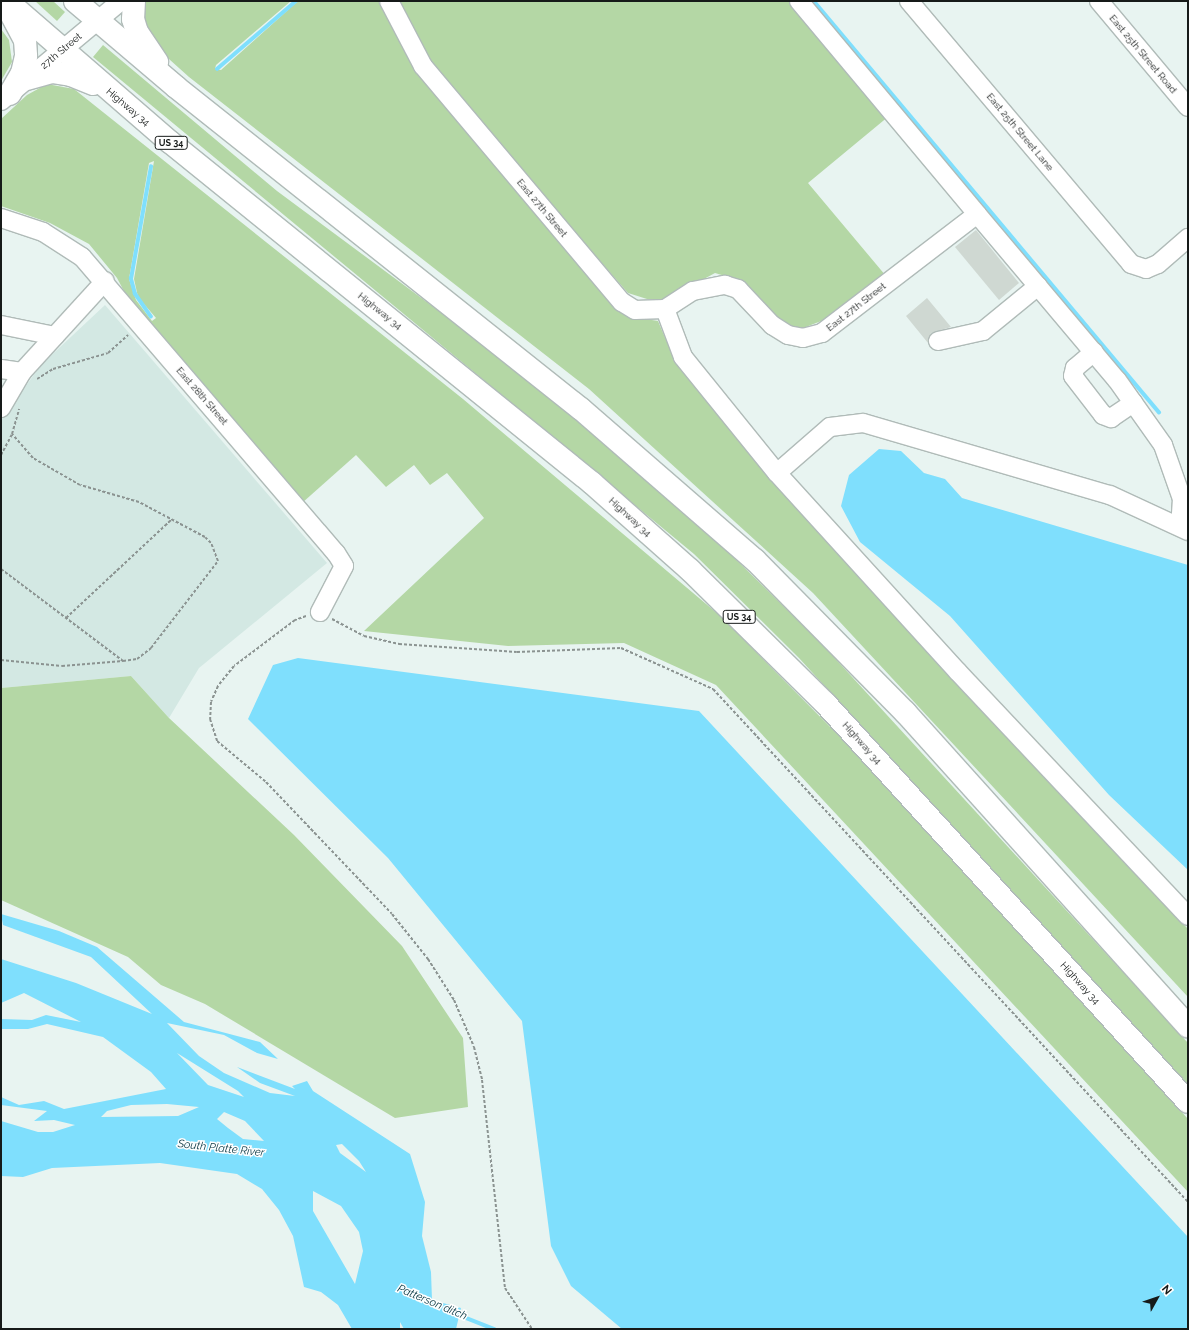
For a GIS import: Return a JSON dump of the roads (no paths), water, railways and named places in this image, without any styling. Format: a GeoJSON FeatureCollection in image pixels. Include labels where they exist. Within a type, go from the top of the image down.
{"type":"FeatureCollection","features":[{"type":"Feature","properties":{"kind":"highway"},"geometry":{"type":"LineString","coordinates":[[2,1],[19,24],[25,40],[22,73],[5,97]]}},
{"type":"Feature","properties":{"kind":"highway","name":"Highway 34"},"geometry":{"type":"LineString","coordinates":[[7,1],[61,51],[592,483],[690,570],[825,703],[1188,1102]]}},
{"type":"Feature","properties":{"kind":"highway"},"geometry":{"type":"LineString","coordinates":[[75,1],[176,87],[581,409],[755,560],[905,712],[1188,1026]]}},
{"type":"Feature","properties":{"kind":"highway"},"geometry":{"type":"LineString","coordinates":[[134,1],[133,20],[137,32],[176,87]]}},
{"type":"Feature","properties":{"kind":"highway"},"geometry":{"type":"LineString","coordinates":[[27,79],[52,72],[71,75],[110,91]]}},
{"type":"Feature","properties":{"kind":"street","name":"27th Street"},"geometry":{"type":"LineString","coordinates":[[5,97],[121,1]]}},
{"type":"Feature","properties":{"kind":"street","name":"East 27th Street"},"geometry":{"type":"LineString","coordinates":[[389,1],[423,66],[622,302],[635,310],[665,309],[693,291],[725,284],[738,290],[772,325],[788,335],[804,338],[822,334],[977,214]]}},
{"type":"Feature","properties":{"kind":"street"},"geometry":{"type":"LineString","coordinates":[[777,473],[830,427],[864,423],[1110,495],[1184,529],[1182,499],[1163,445],[1133,402],[1094,352],[799,1]]}},
{"type":"Feature","properties":{"kind":"street","name":"East 25th Street Lane"},"geometry":{"type":"LineString","coordinates":[[909,1],[1131,264],[1146,269],[1158,264],[1188,238]]}},
{"type":"Feature","properties":{"kind":"street","name":"East 25th Street Road"},"geometry":{"type":"LineString","coordinates":[[1099,1],[1188,107]]}},
{"type":"Feature","properties":{"kind":"street","name":"East 28th Street"},"geometry":{"type":"LineString","coordinates":[[1,218],[43,232],[71,248],[105,281],[133,316],[336,553],[344,566],[320,612]]}},
{"type":"Feature","properties":{"kind":"street"},"geometry":{"type":"LineString","coordinates":[[1,408],[28,376],[55,336],[105,281]]}},
{"type":"Feature","properties":{"kind":"street"},"geometry":{"type":"LineString","coordinates":[[938,341],[983,331],[1038,286]]}},
{"type":"Feature","properties":{"kind":"street"},"geometry":{"type":"LineString","coordinates":[[665,309],[682,357],[777,473],[958,672],[1188,916]]}},
{"type":"Feature","properties":{"kind":"street"},"geometry":{"type":"LineString","coordinates":[[1,326],[55,336]]}},
{"type":"Feature","properties":{"kind":"street"},"geometry":{"type":"LineString","coordinates":[[1094,352],[1075,368],[1073,376],[1103,415],[1111,418],[1133,402]]}},
{"type":"Feature","properties":{"kind":"street"},"geometry":{"type":"LineString","coordinates":[[1,369],[28,376]]}},
{"type":"Feature","properties":{"kind":"water"},"geometry":{"type":"Polygon","coordinates":[[[879,449],[901,451],[924,473],[945,479],[962,498],[1188,565],[1188,870],[1109,795],[950,616],[860,542],[841,506],[849,475],[879,449]]]}},
{"type":"Feature","properties":{"kind":"water"},"geometry":{"type":"Polygon","coordinates":[[[298,658],[699,711],[1188,1237],[1188,1329],[622,1329],[571,1286],[551,1246],[522,1021],[388,858],[248,719],[273,665],[298,658]]]}},
{"type":"Feature","properties":{"kind":"water","name":"South Platte River"},"geometry":{"type":"Polygon","coordinates":[[[1,914],[59,931],[97,947],[184,1022],[260,1042],[278,1059],[257,1053],[224,1035],[167,1023],[199,1056],[224,1073],[270,1093],[295,1096],[260,1083],[237,1067],[295,1089],[292,1086],[307,1081],[313,1091],[410,1154],[425,1202],[422,1236],[431,1272],[432,1300],[461,1308],[456,1329],[404,1329],[400,1322],[400,1329],[352,1329],[338,1305],[321,1292],[304,1287],[293,1236],[279,1210],[262,1189],[237,1174],[160,1163],[52,1168],[23,1177],[1,1176],[1,1121],[38,1132],[53,1132],[75,1125],[54,1120],[34,1121],[47,1111],[1,1105],[1,1097],[19,1105],[44,1101],[64,1109],[166,1089],[151,1072],[103,1037],[47,1024],[28,1029],[1,1029],[1,1019],[32,1020],[46,1015],[81,1022],[24,993],[1,1003],[1,959],[76,983],[152,1014],[91,957],[3,925],[1,914]],[[177,1053],[208,1085],[244,1097],[238,1091],[177,1053]],[[167,1104],[131,1105],[107,1111],[101,1117],[178,1116],[199,1107],[167,1104]],[[224,1112],[217,1119],[243,1139],[264,1141],[245,1121],[224,1112]],[[342,1144],[336,1145],[340,1153],[366,1172],[359,1161],[342,1144]],[[313,1191],[313,1211],[355,1284],[363,1251],[359,1232],[341,1206],[313,1191]]]}},
{"type":"Feature","properties":{"kind":"waterway"},"geometry":{"type":"LineString","coordinates":[[217,69],[296,1]]}},
{"type":"Feature","properties":{"kind":"waterway"},"geometry":{"type":"LineString","coordinates":[[814,1],[1159,412]]}},
{"type":"Feature","properties":{"kind":"waterway"},"geometry":{"type":"LineString","coordinates":[[151,167],[131,279],[135,294],[151,317]]}},
{"type":"Feature","properties":{"kind":"waterway","name":"Patterson ditch"},"geometry":{"type":"LineString","coordinates":[[456,1314],[494,1329]]}}]}
